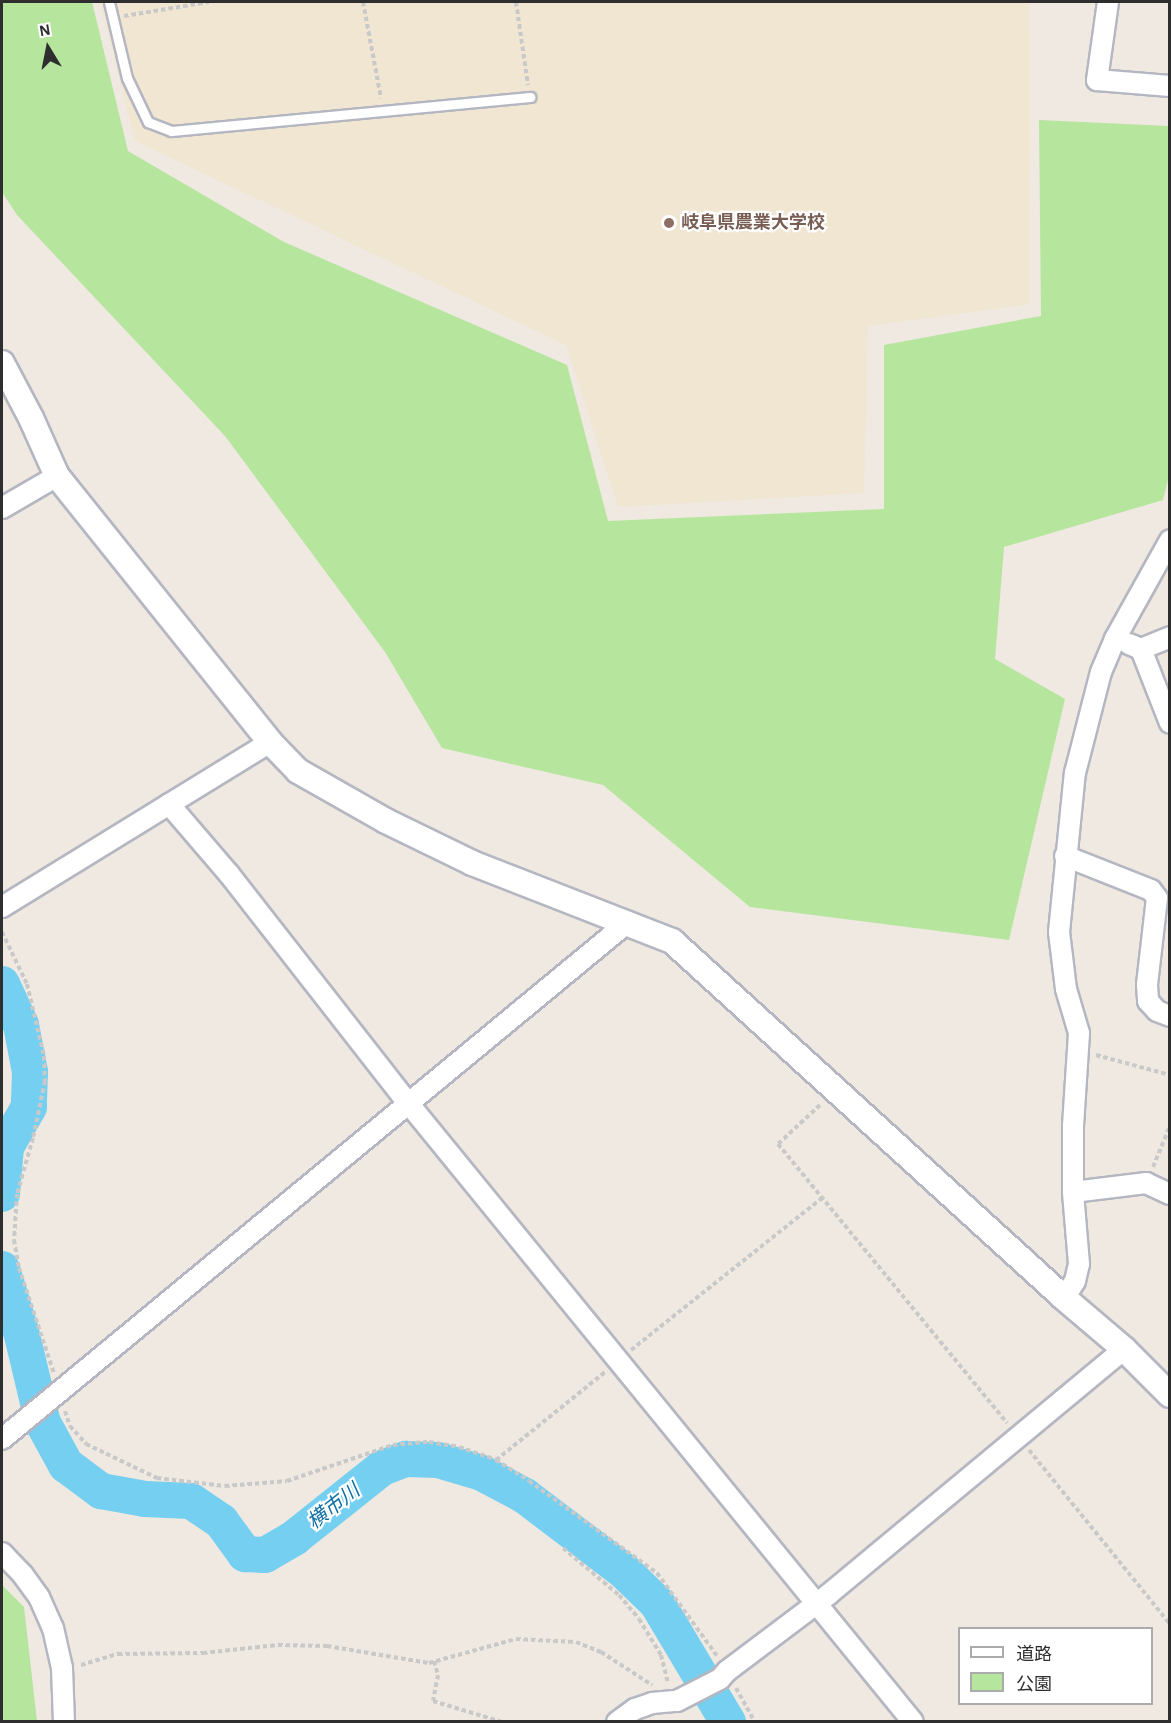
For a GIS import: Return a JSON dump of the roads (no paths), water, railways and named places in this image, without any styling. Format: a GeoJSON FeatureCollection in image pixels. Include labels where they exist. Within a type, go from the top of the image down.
{"type":"FeatureCollection","features":[{"type":"Feature","properties":{"kind":"street"},"geometry":{"type":"LineString","coordinates":[[1108,2],[1097,80],[1170,86]]}},
{"type":"Feature","properties":{"kind":"street"},"geometry":{"type":"LineString","coordinates":[[2,363],[31,418],[57,476],[270,742],[298,771],[386,821],[472,863],[672,941],[1064,1298],[1124,1349],[1170,1395]]}},
{"type":"Feature","properties":{"kind":"street"},"geometry":{"type":"LineString","coordinates":[[2,508],[57,476]]}},
{"type":"Feature","properties":{"kind":"street"},"geometry":{"type":"LineString","coordinates":[[1064,1298],[1075,1281],[1079,1264],[1073,1192],[1073,1126],[1080,1053],[1079,1033],[1066,989],[1059,932],[1075,773],[1101,672],[1115,639],[1170,540]]}},
{"type":"Feature","properties":{"kind":"street"},"geometry":{"type":"LineString","coordinates":[[1115,639],[1141,649],[1170,638]]}},
{"type":"Feature","properties":{"kind":"street"},"geometry":{"type":"LineString","coordinates":[[1141,649],[1170,723]]}},
{"type":"Feature","properties":{"kind":"street"},"geometry":{"type":"LineString","coordinates":[[2,906],[270,742]]}},
{"type":"Feature","properties":{"kind":"street"},"geometry":{"type":"LineString","coordinates":[[169,804],[229,874],[409,1104],[913,1722]]}},
{"type":"Feature","properties":{"kind":"street"},"geometry":{"type":"LineString","coordinates":[[1065,856],[1151,890],[1163,898],[1147,985],[1148,1001],[1156,1011],[1170,1016]]}},
{"type":"Feature","properties":{"kind":"street"},"geometry":{"type":"LineString","coordinates":[[2,1439],[628,922]]}},
{"type":"Feature","properties":{"kind":"street"},"geometry":{"type":"LineString","coordinates":[[1073,1192],[1146,1183],[1170,1194]]}},
{"type":"Feature","properties":{"kind":"street"},"geometry":{"type":"LineString","coordinates":[[617,1722],[643,1706],[673,1699],[724,1675],[816,1604],[1124,1349]]}},
{"type":"Feature","properties":{"kind":"street"},"geometry":{"type":"LineString","coordinates":[[2,1553],[23,1575],[39,1597],[52,1628],[62,1668],[64,1722]]}},
{"type":"Feature","properties":{"kind":"lane"},"geometry":{"type":"LineString","coordinates":[[109,2],[127,78],[148,122],[171,131],[530,97]]}},
{"type":"Feature","properties":{"kind":"waterway","name":"横市川"},"geometry":{"type":"LineString","coordinates":[[2,984],[21,1025],[30,1072],[29,1107],[6,1147],[2,1194]]}},
{"type":"Feature","properties":{"kind":"waterway","name":"横市川"},"geometry":{"type":"LineString","coordinates":[[2,1269],[21,1331],[43,1423],[66,1465],[101,1491],[145,1499],[191,1501],[221,1521],[245,1554],[265,1555],[294,1538],[382,1468],[406,1459],[438,1460],[482,1473],[525,1496],[625,1572],[657,1603],[728,1722]]}},
{"type":"Feature","properties":{"kind":"place","name":"岐阜県農業大学校"},"geometry":{"type":"Point","coordinates":[669,223]}}]}
